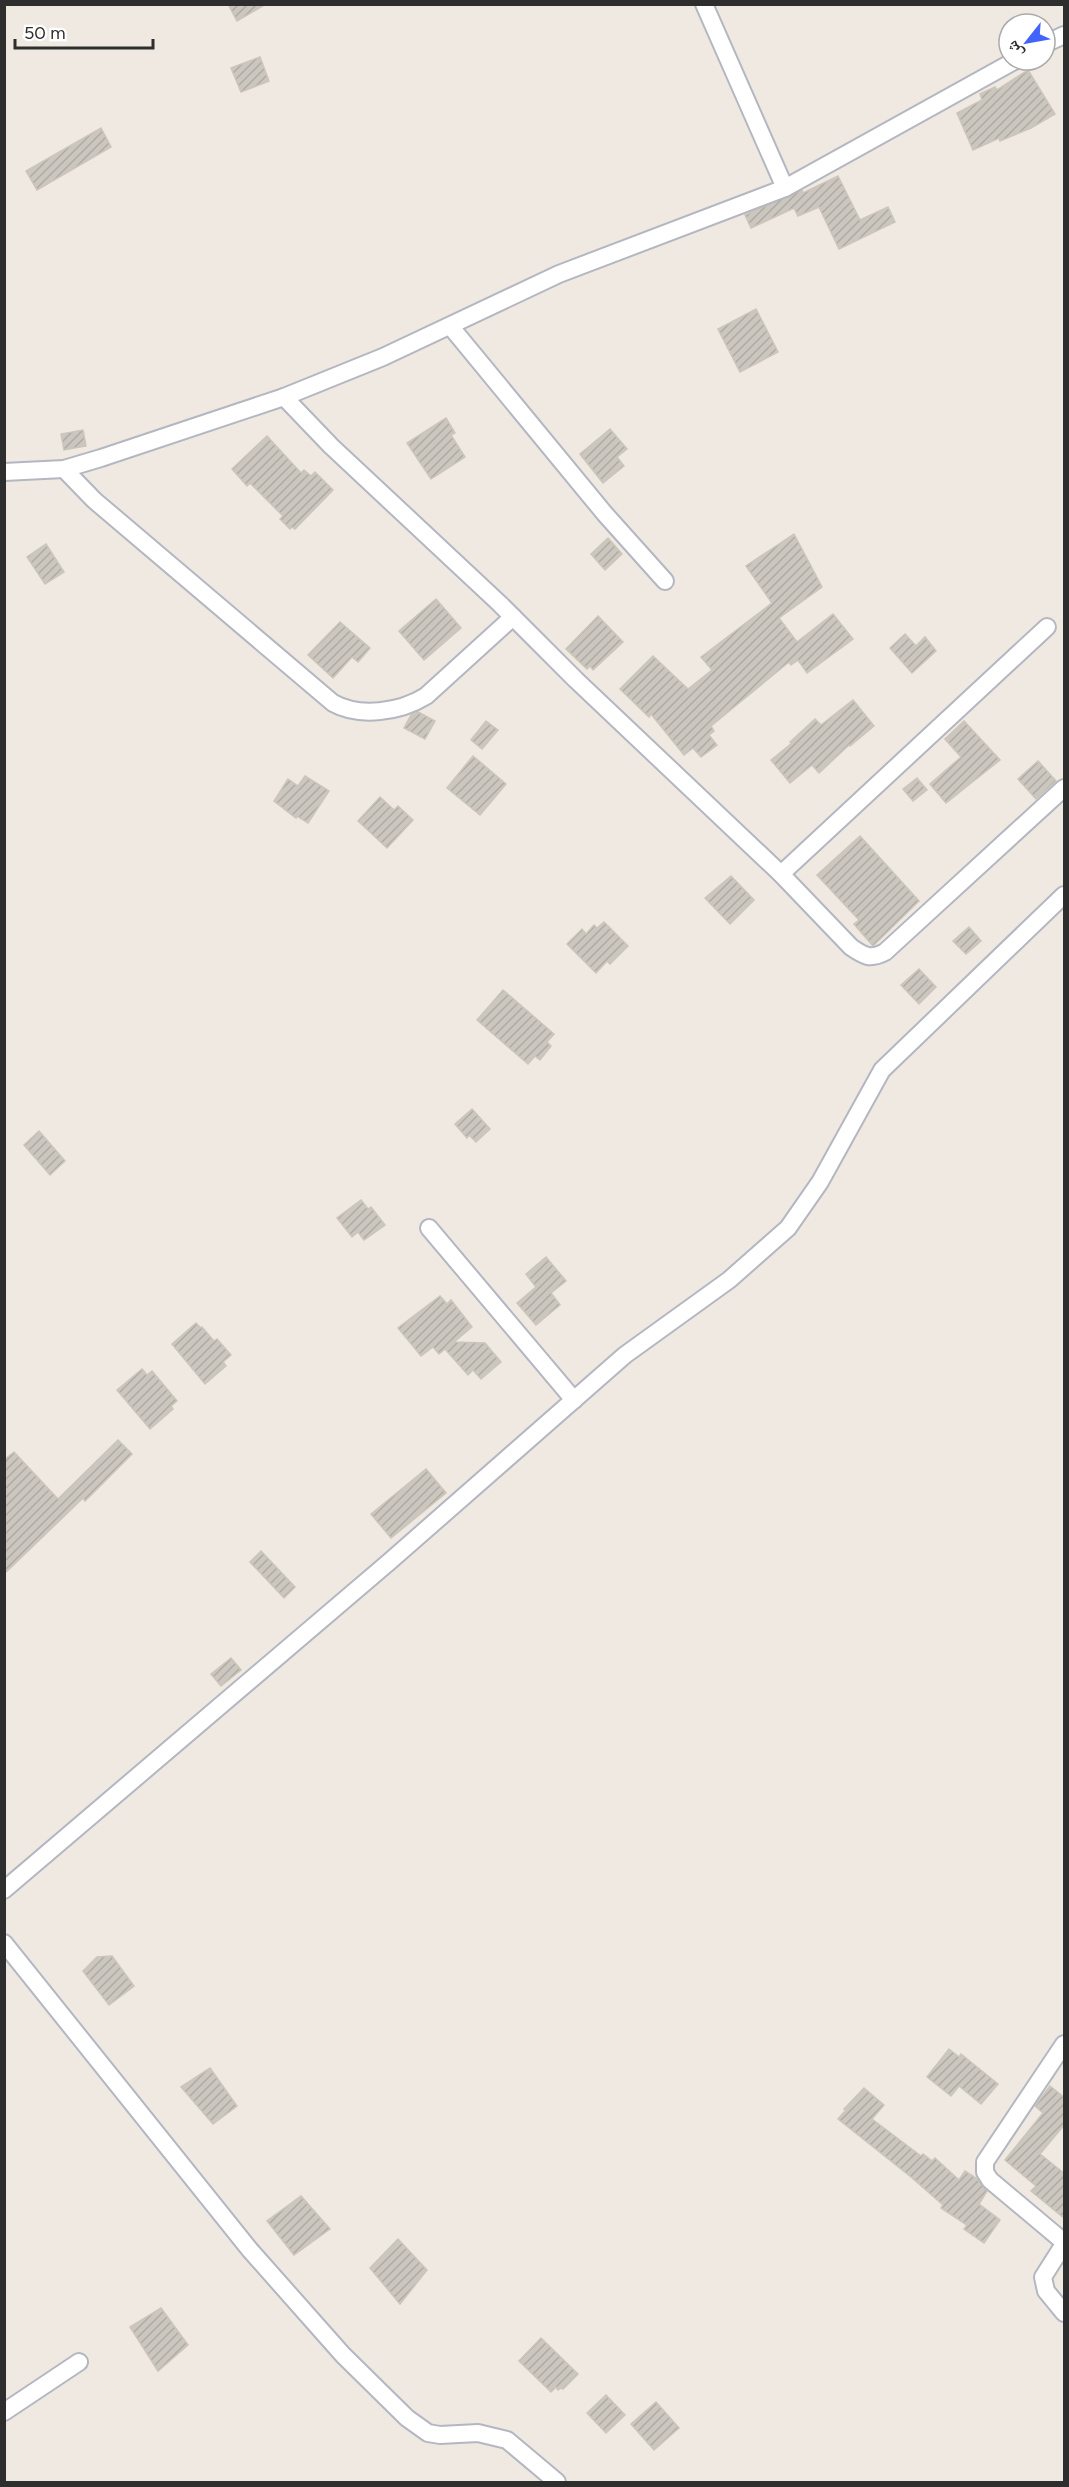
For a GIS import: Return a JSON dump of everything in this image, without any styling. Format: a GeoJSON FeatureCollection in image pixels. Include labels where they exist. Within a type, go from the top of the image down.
{"type":"FeatureCollection","features":[{"type":"Feature","properties":{"kind":"street"},"geometry":{"type":"LineString","coordinates":[[704,4],[786,188]]}},
{"type":"Feature","properties":{"kind":"street"},"geometry":{"type":"LineString","coordinates":[[4,472],[64,469],[284,397],[450,327],[559,274],[786,188],[997,71]]}},
{"type":"Feature","properties":{"kind":"street"},"geometry":{"type":"LineString","coordinates":[[450,327],[605,514],[665,581]]}},
{"type":"Feature","properties":{"kind":"street"},"geometry":{"type":"LineString","coordinates":[[284,397],[339,453],[513,616],[576,680],[781,874],[851,947],[865,957],[876,957],[885,952],[1065,788]]}},
{"type":"Feature","properties":{"kind":"street"},"geometry":{"type":"LineString","coordinates":[[64,469],[94,500],[333,703],[343,708],[389,710],[414,703],[426,696],[513,616]]}},
{"type":"Feature","properties":{"kind":"street"},"geometry":{"type":"LineString","coordinates":[[781,874],[1047,627]]}},
{"type":"Feature","properties":{"kind":"street"},"geometry":{"type":"LineString","coordinates":[[4,1890],[389,1562],[625,1355],[729,1280],[788,1228],[820,1182],[882,1070],[1065,895]]}},
{"type":"Feature","properties":{"kind":"street"},"geometry":{"type":"LineString","coordinates":[[429,1228],[574,1400]]}},
{"type":"Feature","properties":{"kind":"street"},"geometry":{"type":"LineString","coordinates":[[4,1943],[250,2250],[343,2355],[407,2418],[428,2433],[440,2435],[478,2433],[507,2440],[557,2482]]}},
{"type":"Feature","properties":{"kind":"street"},"geometry":{"type":"LineString","coordinates":[[1065,2044],[985,2162],[984,2167],[990,2180],[1065,2243],[1046,2269],[1043,2283],[1050,2297],[1065,2313]]}},
{"type":"Feature","properties":{"kind":"street"},"geometry":{"type":"LineString","coordinates":[[4,2412],[78,2362]]}},
{"type":"Feature","properties":{"kind":"building"},"geometry":{"type":"Polygon","coordinates":[[[228,4],[266,4],[237,21],[228,4]]]}},
{"type":"Feature","properties":{"kind":"building"},"geometry":{"type":"Polygon","coordinates":[[[260,57],[269,81],[241,92],[231,68],[260,57]]]}},
{"type":"Feature","properties":{"kind":"building"},"geometry":{"type":"Polygon","coordinates":[[[1025,72],[1029,72],[1055,114],[1031,128],[1000,141],[999,138],[973,150],[957,113],[982,100],[980,94],[995,87],[997,90],[1025,72]]]}},
{"type":"Feature","properties":{"kind":"building"},"geometry":{"type":"Polygon","coordinates":[[[101,128],[111,147],[37,190],[26,171],[101,128]]]}},
{"type":"Feature","properties":{"kind":"building"},"geometry":{"type":"Polygon","coordinates":[[[838,176],[860,220],[888,207],[895,222],[839,249],[819,207],[798,216],[794,208],[751,228],[745,215],[802,190],[803,193],[838,176]]]}},
{"type":"Feature","properties":{"kind":"building"},"geometry":{"type":"Polygon","coordinates":[[[756,309],[778,352],[740,372],[718,329],[756,309]]]}},
{"type":"Feature","properties":{"kind":"building"},"geometry":{"type":"Polygon","coordinates":[[[446,418],[455,433],[451,435],[465,457],[431,479],[407,443],[446,418]]]}},
{"type":"Feature","properties":{"kind":"building"},"geometry":{"type":"Polygon","coordinates":[[[610,429],[627,449],[617,457],[624,466],[603,483],[580,454],[610,429]]]}},
{"type":"Feature","properties":{"kind":"building"},"geometry":{"type":"Polygon","coordinates":[[[83,430],[86,446],[64,450],[61,434],[83,430]]]}},
{"type":"Feature","properties":{"kind":"building"},"geometry":{"type":"Polygon","coordinates":[[[267,436],[301,473],[304,470],[311,476],[315,472],[333,490],[295,529],[292,527],[290,529],[280,519],[283,516],[250,483],[247,486],[232,469],[267,436]]]}},
{"type":"Feature","properties":{"kind":"building"},"geometry":{"type":"Polygon","coordinates":[[[794,534],[822,587],[779,618],[797,642],[833,614],[853,639],[807,673],[798,660],[791,665],[789,662],[711,726],[714,731],[709,735],[717,745],[701,757],[693,748],[684,755],[651,714],[649,717],[620,689],[653,656],[688,689],[712,670],[701,657],[772,603],[746,566],[794,534]]]}},
{"type":"Feature","properties":{"kind":"building"},"geometry":{"type":"Polygon","coordinates":[[[608,538],[622,554],[605,570],[591,554],[608,538]]]}},
{"type":"Feature","properties":{"kind":"building"},"geometry":{"type":"Polygon","coordinates":[[[46,544],[64,572],[45,584],[27,557],[46,544]]]}},
{"type":"Feature","properties":{"kind":"building"},"geometry":{"type":"Polygon","coordinates":[[[436,599],[461,628],[424,660],[399,631],[436,599]]]}},
{"type":"Feature","properties":{"kind":"building"},"geometry":{"type":"Polygon","coordinates":[[[598,616],[623,642],[593,670],[590,666],[587,669],[566,649],[598,616]]]}},
{"type":"Feature","properties":{"kind":"building"},"geometry":{"type":"Polygon","coordinates":[[[340,622],[370,648],[358,662],[352,657],[333,678],[308,655],[340,622]]]}},
{"type":"Feature","properties":{"kind":"building"},"geometry":{"type":"Polygon","coordinates":[[[905,634],[916,646],[925,637],[936,651],[912,673],[890,648],[905,634]]]}},
{"type":"Feature","properties":{"kind":"building"},"geometry":{"type":"Polygon","coordinates":[[[853,700],[874,726],[819,773],[812,765],[790,783],[771,760],[792,743],[790,742],[815,719],[821,725],[853,700]]]}},
{"type":"Feature","properties":{"kind":"building"},"geometry":{"type":"Polygon","coordinates":[[[418,712],[435,721],[425,739],[404,728],[411,715],[418,712]]]}},
{"type":"Feature","properties":{"kind":"building"},"geometry":{"type":"Polygon","coordinates":[[[486,721],[498,730],[482,749],[471,740],[486,721]]]}},
{"type":"Feature","properties":{"kind":"building"},"geometry":{"type":"Polygon","coordinates":[[[964,721],[1000,760],[946,803],[930,784],[961,757],[945,739],[964,721]]]}},
{"type":"Feature","properties":{"kind":"building"},"geometry":{"type":"Polygon","coordinates":[[[473,756],[506,784],[480,815],[447,788],[473,756]]]}},
{"type":"Feature","properties":{"kind":"building"},"geometry":{"type":"Polygon","coordinates":[[[1038,761],[1056,781],[1036,799],[1018,779],[1038,761]]]}},
{"type":"Feature","properties":{"kind":"building"},"geometry":{"type":"Polygon","coordinates":[[[305,776],[329,791],[308,823],[297,816],[296,818],[274,801],[288,779],[298,786],[305,776]]]}},
{"type":"Feature","properties":{"kind":"building"},"geometry":{"type":"Polygon","coordinates":[[[917,778],[927,790],[913,801],[903,789],[917,778]]]}},
{"type":"Feature","properties":{"kind":"building"},"geometry":{"type":"Polygon","coordinates":[[[380,797],[394,810],[398,806],[413,820],[387,848],[358,821],[380,797]]]}},
{"type":"Feature","properties":{"kind":"building"},"geometry":{"type":"Polygon","coordinates":[[[860,836],[919,901],[873,946],[854,924],[859,920],[817,875],[860,836]]]}},
{"type":"Feature","properties":{"kind":"building"},"geometry":{"type":"Polygon","coordinates":[[[731,876],[754,900],[730,924],[705,898],[731,876]]]}},
{"type":"Feature","properties":{"kind":"building"},"geometry":{"type":"Polygon","coordinates":[[[604,922],[628,946],[610,964],[607,961],[596,973],[567,944],[582,929],[586,934],[594,925],[597,928],[604,922]]]}},
{"type":"Feature","properties":{"kind":"building"},"geometry":{"type":"Polygon","coordinates":[[[969,927],[981,941],[966,954],[953,941],[969,927]]]}},
{"type":"Feature","properties":{"kind":"building"},"geometry":{"type":"Polygon","coordinates":[[[919,969],[936,987],[919,1004],[901,985],[919,969]]]}},
{"type":"Feature","properties":{"kind":"building"},"geometry":{"type":"Polygon","coordinates":[[[503,990],[554,1034],[547,1042],[551,1046],[540,1060],[535,1056],[528,1064],[477,1020],[503,990]]]}},
{"type":"Feature","properties":{"kind":"building"},"geometry":{"type":"Polygon","coordinates":[[[472,1109],[490,1129],[476,1142],[469,1135],[467,1138],[455,1124],[472,1109]]]}},
{"type":"Feature","properties":{"kind":"building"},"geometry":{"type":"Polygon","coordinates":[[[39,1131],[65,1161],[50,1175],[24,1145],[39,1131]]]}},
{"type":"Feature","properties":{"kind":"building"},"geometry":{"type":"Polygon","coordinates":[[[361,1200],[368,1209],[371,1207],[385,1225],[364,1240],[358,1232],[352,1237],[337,1218],[361,1200]]]}},
{"type":"Feature","properties":{"kind":"building"},"geometry":{"type":"Polygon","coordinates":[[[546,1257],[566,1281],[551,1293],[560,1305],[536,1325],[517,1303],[536,1287],[526,1274],[546,1257]]]}},
{"type":"Feature","properties":{"kind":"building"},"geometry":{"type":"Polygon","coordinates":[[[440,1296],[447,1304],[451,1300],[472,1327],[454,1342],[485,1343],[501,1362],[481,1379],[473,1370],[468,1375],[445,1349],[439,1354],[433,1347],[421,1356],[398,1328],[440,1296]]]}},
{"type":"Feature","properties":{"kind":"building"},"geometry":{"type":"Polygon","coordinates":[[[196,1323],[214,1341],[217,1339],[231,1355],[223,1362],[226,1366],[205,1384],[172,1344],[196,1323]]]}},
{"type":"Feature","properties":{"kind":"building"},"geometry":{"type":"Polygon","coordinates":[[[142,1369],[147,1375],[152,1371],[177,1401],[171,1406],[173,1409],[150,1429],[117,1390],[142,1369]]]}},
{"type":"Feature","properties":{"kind":"building"},"geometry":{"type":"Polygon","coordinates":[[[118,1440],[132,1454],[85,1501],[83,1498],[4,1574],[4,1460],[14,1452],[58,1499],[118,1440]]]}},
{"type":"Feature","properties":{"kind":"building"},"geometry":{"type":"Polygon","coordinates":[[[426,1469],[446,1493],[391,1538],[371,1514],[426,1469]]]}},
{"type":"Feature","properties":{"kind":"building"},"geometry":{"type":"Polygon","coordinates":[[[261,1551],[295,1587],[284,1598],[250,1562],[261,1551]]]}},
{"type":"Feature","properties":{"kind":"building"},"geometry":{"type":"Polygon","coordinates":[[[231,1658],[241,1670],[221,1686],[211,1674],[231,1658]]]}},
{"type":"Feature","properties":{"kind":"building"},"geometry":{"type":"Polygon","coordinates":[[[112,1956],[134,1986],[109,2005],[83,1971],[97,1957],[112,1956]]]}},
{"type":"Feature","properties":{"kind":"building"},"geometry":{"type":"Polygon","coordinates":[[[949,2049],[959,2057],[961,2054],[998,2084],[981,2104],[959,2086],[951,2096],[927,2077],[949,2049]]]}},
{"type":"Feature","properties":{"kind":"building"},"geometry":{"type":"Polygon","coordinates":[[[210,2068],[237,2106],[213,2124],[181,2087],[210,2068]]]}},
{"type":"Feature","properties":{"kind":"building"},"geometry":{"type":"Polygon","coordinates":[[[1050,2086],[1065,2098],[1065,2124],[1040,2154],[1065,2174],[1065,2219],[1031,2191],[1036,2186],[1005,2160],[1043,2113],[1035,2106],[1050,2086]]]}},
{"type":"Feature","properties":{"kind":"building"},"geometry":{"type":"Polygon","coordinates":[[[864,2088],[884,2105],[872,2119],[921,2156],[923,2154],[932,2161],[935,2158],[959,2180],[965,2171],[976,2178],[987,2191],[979,2204],[1000,2220],[984,2243],[964,2229],[967,2225],[941,2208],[943,2205],[911,2177],[838,2119],[846,2110],[844,2109],[864,2088]]]}},
{"type":"Feature","properties":{"kind":"building"},"geometry":{"type":"Polygon","coordinates":[[[301,2196],[330,2229],[294,2255],[267,2221],[301,2196]]]}},
{"type":"Feature","properties":{"kind":"building"},"geometry":{"type":"Polygon","coordinates":[[[398,2239],[427,2270],[400,2304],[370,2268],[398,2239]]]}},
{"type":"Feature","properties":{"kind":"building"},"geometry":{"type":"Polygon","coordinates":[[[161,2308],[188,2345],[158,2371],[130,2327],[161,2308]]]}},
{"type":"Feature","properties":{"kind":"building"},"geometry":{"type":"Polygon","coordinates":[[[541,2338],[578,2374],[563,2389],[558,2390],[556,2387],[551,2392],[519,2361],[541,2338]]]}},
{"type":"Feature","properties":{"kind":"building"},"geometry":{"type":"Polygon","coordinates":[[[606,2395],[625,2415],[606,2433],[587,2413],[606,2395]]]}},
{"type":"Feature","properties":{"kind":"building"},"geometry":{"type":"Polygon","coordinates":[[[656,2402],[679,2428],[654,2450],[631,2424],[656,2402]]]}}]}
